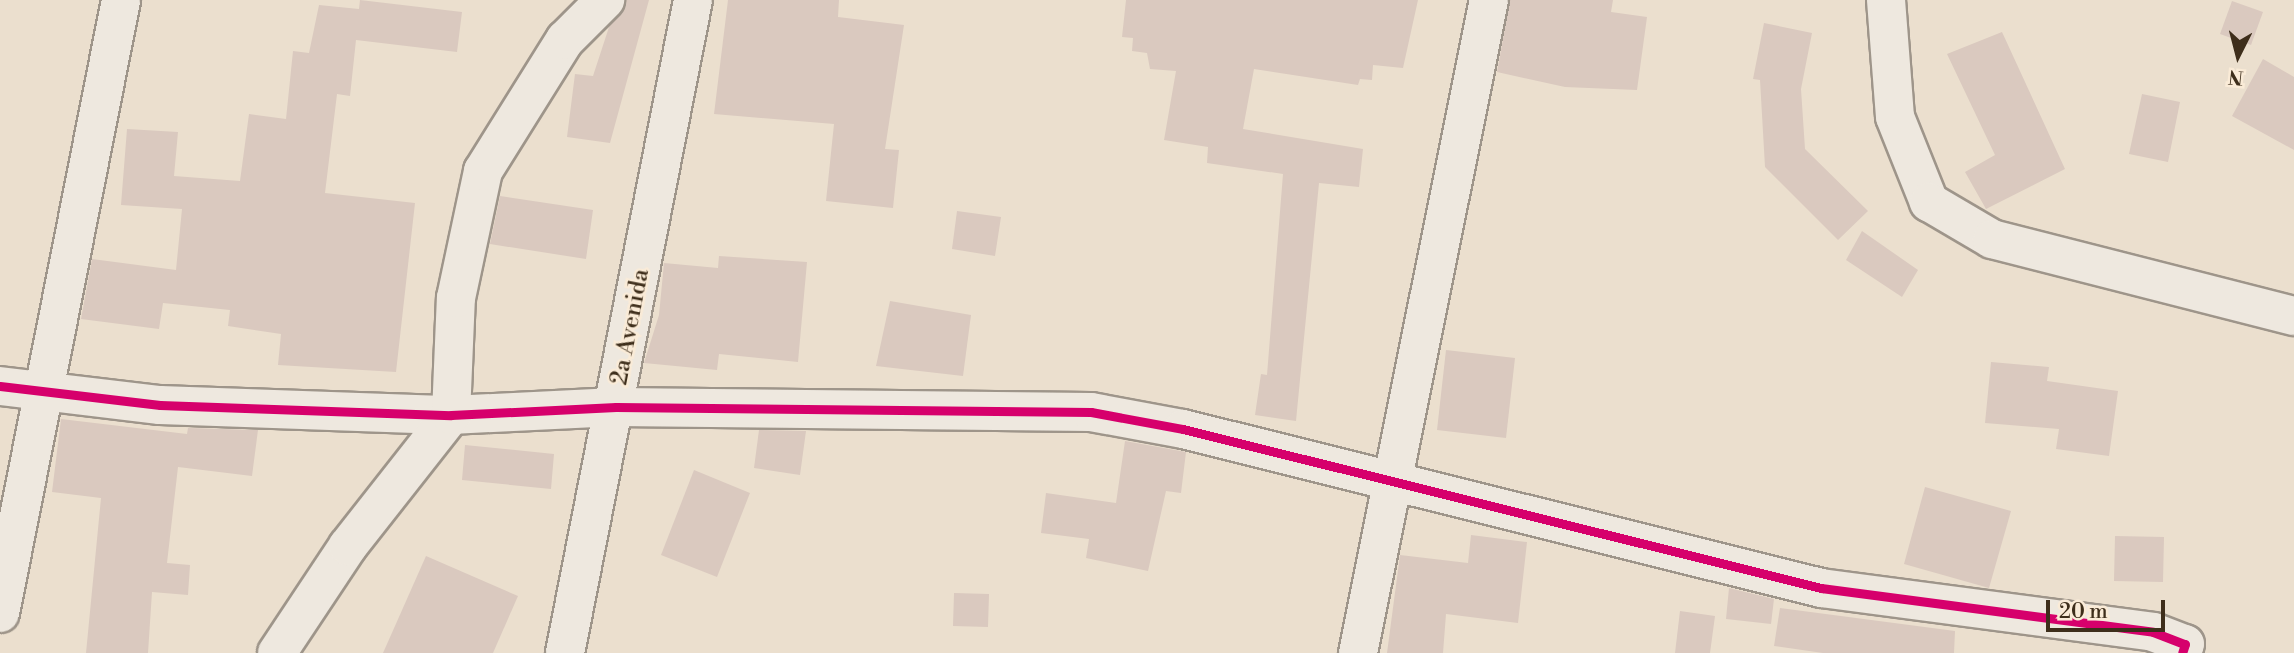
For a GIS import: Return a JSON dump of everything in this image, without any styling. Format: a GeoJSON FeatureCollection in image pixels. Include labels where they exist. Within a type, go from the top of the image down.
{"type":"FeatureCollection","features":[{"type":"Feature","properties":{"kind":"street"},"geometry":{"type":"LineString","coordinates":[[0,613],[45,396],[121,0]]}},
{"type":"Feature","properties":{"kind":"street"},"geometry":{"type":"LineString","coordinates":[[277,653],[348,545],[451,415],[456,298],[483,171],[565,40],[605,0]]}},
{"type":"Feature","properties":{"kind":"street","name":"2a Avenida"},"geometry":{"type":"LineString","coordinates":[[565,653],[616,407],[692,0]]}},
{"type":"Feature","properties":{"kind":"street"},"geometry":{"type":"LineString","coordinates":[[1359,653],[1388,480],[1414,384],[1489,0]]}},
{"type":"Feature","properties":{"kind":"street"},"geometry":{"type":"LineString","coordinates":[[1886,0],[1895,117],[1929,202],[1992,239],[2294,316]]}},
{"type":"Feature","properties":{"kind":"street"},"geometry":{"type":"LineString","coordinates":[[0,386],[45,396],[451,415],[616,407],[1091,412],[1388,480],[1821,589],[2153,632],[2185,644],[2182,653]]}},
{"type":"Feature","properties":{"kind":"building"},"geometry":{"type":"Polygon","coordinates":[[[360,0],[462,12],[457,52],[356,40],[350,96],[337,94],[325,193],[415,203],[396,372],[278,365],[281,334],[228,326],[230,310],[163,303],[159,329],[81,319],[92,259],[176,270],[182,209],[121,205],[127,129],[178,132],[174,176],[240,181],[249,114],[286,119],[293,51],[309,53],[319,5],[359,9],[360,0]]]}},
{"type":"Feature","properties":{"kind":"building"},"geometry":{"type":"Polygon","coordinates":[[[626,0],[649,0],[610,143],[567,137],[575,74],[593,76],[609,27],[626,0]]]}},
{"type":"Feature","properties":{"kind":"building"},"geometry":{"type":"Polygon","coordinates":[[[728,0],[839,0],[838,17],[904,25],[885,149],[899,150],[893,208],[826,201],[834,124],[714,114],[728,0]]]}},
{"type":"Feature","properties":{"kind":"building"},"geometry":{"type":"Polygon","coordinates":[[[1126,0],[1418,0],[1403,68],[1373,65],[1372,80],[1360,79],[1358,85],[1254,69],[1243,129],[1363,149],[1359,187],[1319,183],[1296,421],[1255,415],[1261,374],[1267,375],[1283,174],[1207,163],[1208,147],[1164,140],[1176,71],[1150,69],[1147,53],[1132,51],[1133,38],[1122,37],[1126,0]]]}},
{"type":"Feature","properties":{"kind":"building"},"geometry":{"type":"Polygon","coordinates":[[[1510,0],[1613,0],[1611,12],[1647,17],[1637,90],[1565,87],[1497,72],[1510,0]]]}},
{"type":"Feature","properties":{"kind":"building"},"geometry":{"type":"Polygon","coordinates":[[[2232,1],[2263,12],[2251,45],[2220,34],[2232,1]]]}},
{"type":"Feature","properties":{"kind":"building"},"geometry":{"type":"Polygon","coordinates":[[[1764,23],[1812,33],[1801,89],[1805,149],[1868,211],[1838,240],[1765,167],[1760,80],[1753,79],[1764,23]]]}},
{"type":"Feature","properties":{"kind":"building"},"geometry":{"type":"Polygon","coordinates":[[[2002,32],[2065,169],[1986,209],[1965,172],[1995,155],[1947,54],[2002,32]]]}},
{"type":"Feature","properties":{"kind":"building"},"geometry":{"type":"Polygon","coordinates":[[[2263,59],[2294,77],[2294,150],[2232,116],[2263,59]]]}},
{"type":"Feature","properties":{"kind":"building"},"geometry":{"type":"Polygon","coordinates":[[[2142,94],[2180,102],[2168,162],[2129,154],[2142,94]]]}},
{"type":"Feature","properties":{"kind":"building"},"geometry":{"type":"Polygon","coordinates":[[[500,196],[593,210],[586,259],[490,244],[500,196]]]}},
{"type":"Feature","properties":{"kind":"building"},"geometry":{"type":"Polygon","coordinates":[[[957,211],[1001,217],[995,256],[952,249],[957,211]]]}},
{"type":"Feature","properties":{"kind":"building"},"geometry":{"type":"Polygon","coordinates":[[[1862,231],[1918,270],[1902,297],[1846,260],[1862,231]]]}},
{"type":"Feature","properties":{"kind":"building"},"geometry":{"type":"Polygon","coordinates":[[[719,256],[807,262],[798,362],[719,354],[717,370],[644,363],[659,315],[664,263],[718,268],[719,256]]]}},
{"type":"Feature","properties":{"kind":"building"},"geometry":{"type":"Polygon","coordinates":[[[890,301],[971,315],[963,376],[876,366],[890,301]]]}},
{"type":"Feature","properties":{"kind":"building"},"geometry":{"type":"Polygon","coordinates":[[[1446,350],[1515,358],[1506,438],[1437,430],[1446,350]]]}},
{"type":"Feature","properties":{"kind":"building"},"geometry":{"type":"Polygon","coordinates":[[[1991,362],[2049,367],[2047,381],[2118,391],[2109,456],[2056,449],[2059,429],[1985,423],[1991,362]]]}},
{"type":"Feature","properties":{"kind":"building"},"geometry":{"type":"Polygon","coordinates":[[[61,419],[187,434],[188,428],[258,430],[252,476],[178,467],[167,563],[190,565],[188,595],[152,592],[148,653],[86,653],[101,498],[52,492],[61,419]]]}},
{"type":"Feature","properties":{"kind":"building"},"geometry":{"type":"Polygon","coordinates":[[[759,430],[806,431],[800,475],[754,468],[759,430]]]}},
{"type":"Feature","properties":{"kind":"building"},"geometry":{"type":"Polygon","coordinates":[[[1125,441],[1186,452],[1181,493],[1166,491],[1148,571],[1086,558],[1089,539],[1041,533],[1046,493],[1116,503],[1125,441]]]}},
{"type":"Feature","properties":{"kind":"building"},"geometry":{"type":"Polygon","coordinates":[[[465,445],[554,454],[551,489],[462,480],[465,445]]]}},
{"type":"Feature","properties":{"kind":"building"},"geometry":{"type":"Polygon","coordinates":[[[694,470],[750,493],[717,577],[661,555],[694,470]]]}},
{"type":"Feature","properties":{"kind":"building"},"geometry":{"type":"Polygon","coordinates":[[[1925,487],[2011,511],[1989,588],[1904,564],[1925,487]]]}},
{"type":"Feature","properties":{"kind":"building"},"geometry":{"type":"Polygon","coordinates":[[[1471,535],[1527,542],[1518,623],[1446,614],[1443,653],[1387,653],[1400,555],[1468,563],[1471,535]]]}},
{"type":"Feature","properties":{"kind":"building"},"geometry":{"type":"Polygon","coordinates":[[[2115,536],[2164,537],[2163,582],[2114,581],[2115,536]]]}},
{"type":"Feature","properties":{"kind":"building"},"geometry":{"type":"Polygon","coordinates":[[[426,556],[518,596],[493,653],[383,653],[426,556]]]}},
{"type":"Feature","properties":{"kind":"building"},"geometry":{"type":"Polygon","coordinates":[[[1729,588],[1774,599],[1771,624],[1726,619],[1729,588]]]}},
{"type":"Feature","properties":{"kind":"building"},"geometry":{"type":"Polygon","coordinates":[[[954,593],[989,594],[988,627],[953,626],[954,593]]]}},
{"type":"Feature","properties":{"kind":"building"},"geometry":{"type":"Polygon","coordinates":[[[1780,608],[1955,631],[1954,653],[1823,653],[1774,646],[1780,608]]]}},
{"type":"Feature","properties":{"kind":"building"},"geometry":{"type":"Polygon","coordinates":[[[1680,611],[1715,616],[1710,653],[1675,653],[1680,611]]]}},
{"type":"Feature","properties":{"kind":"cycle path"},"geometry":{"type":"LineString","coordinates":[[0,386],[160,405],[451,415],[616,407],[1091,412],[1183,429],[1821,588],[2153,632],[2185,644],[2182,653]]}}]}
